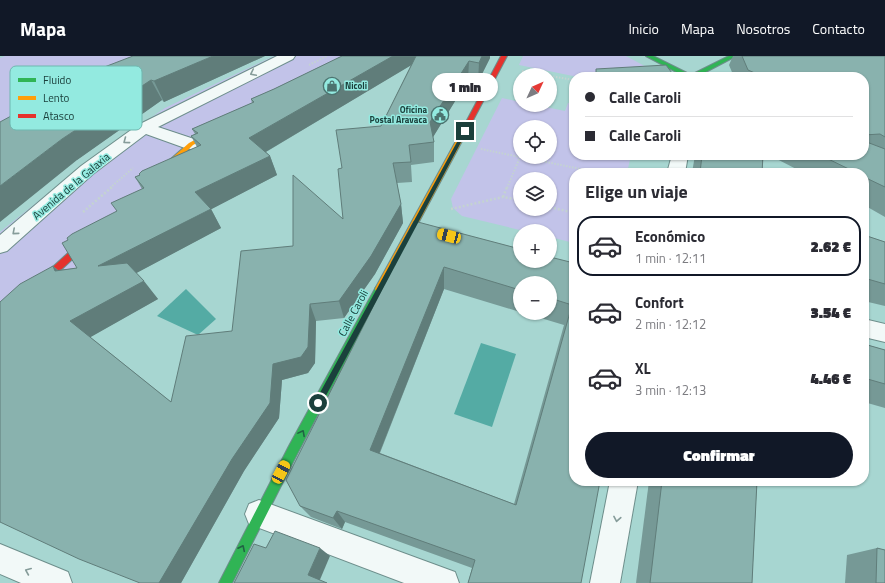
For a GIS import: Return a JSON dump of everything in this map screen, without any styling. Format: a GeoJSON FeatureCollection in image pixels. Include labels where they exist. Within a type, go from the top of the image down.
{"type":"FeatureCollection","features":[{"type":"Feature","properties":{"kind":"street","name":"Avenida de la Galaxia"},"geometry":{"type":"LineString","coordinates":[[144,128],[288,56]]}},
{"type":"Feature","properties":{"kind":"street","name":"Calle Caroli"},"geometry":{"type":"LineString","coordinates":[[225,583],[259,514],[504,56]]}},
{"type":"Feature","properties":{"kind":"street"},"geometry":{"type":"LineString","coordinates":[[649,56],[681,72]]}},
{"type":"Feature","properties":{"kind":"street"},"geometry":{"type":"LineString","coordinates":[[701,72],[733,56]]}},
{"type":"Feature","properties":{"kind":"street"},"geometry":{"type":"LineString","coordinates":[[153,180],[191,144],[229,124]]}},
{"type":"Feature","properties":{"kind":"street"},"geometry":{"type":"LineString","coordinates":[[144,128],[191,144]]}},
{"type":"Feature","properties":{"kind":"street","name":"Avenida de la Galaxia"},"geometry":{"type":"LineString","coordinates":[[0,246],[87,170],[141,130]]}},
{"type":"Feature","properties":{"kind":"street"},"geometry":{"type":"LineString","coordinates":[[415,222],[420,227],[434,232]]}},
{"type":"Feature","properties":{"kind":"street"},"geometry":{"type":"LineString","coordinates":[[0,321],[96,232]]}},
{"type":"Feature","properties":{"kind":"street"},"geometry":{"type":"LineString","coordinates":[[869,329],[885,333]]}},
{"type":"Feature","properties":{"kind":"street"},"geometry":{"type":"LineString","coordinates":[[605,583],[623,486]]}},
{"type":"Feature","properties":{"kind":"street"},"geometry":{"type":"LineString","coordinates":[[259,514],[444,583]]}},
{"type":"Feature","properties":{"kind":"street"},"geometry":{"type":"LineString","coordinates":[[0,559],[57,583]]}},
{"type":"Feature","properties":{"kind":"path"},"geometry":{"type":"LineString","coordinates":[[557,77],[569,79]]}},
{"type":"Feature","properties":{"kind":"path"},"geometry":{"type":"LineString","coordinates":[[480,148],[513,155]]}},
{"type":"Feature","properties":{"kind":"path"},"geometry":{"type":"LineString","coordinates":[[503,197],[518,164]]}},
{"type":"Feature","properties":{"kind":"path"},"geometry":{"type":"LineString","coordinates":[[556,164],[575,168]]}},
{"type":"Feature","properties":{"kind":"path"},"geometry":{"type":"LineString","coordinates":[[448,210],[503,197],[513,199]]}},
{"type":"Feature","properties":{"kind":"path"},"geometry":{"type":"LineString","coordinates":[[557,209],[569,212]]}},
{"type":"Feature","properties":{"kind":"shaded area"},"geometry":{"type":"Polygon","coordinates":[[[5,56],[151,56],[129,66],[10,66],[10,120],[0,125],[0,58],[5,56]]]}},
{"type":"Feature","properties":{"kind":"shaded area"},"geometry":{"type":"Polygon","coordinates":[[[274,56],[374,56],[145,200],[0,340],[0,232],[91,159],[133,130],[142,130],[142,124],[165,108],[274,56]]]}},
{"type":"Feature","properties":{"kind":"shaded area"},"geometry":{"type":"Polygon","coordinates":[[[523,56],[626,56],[656,72],[569,72],[569,75],[557,73],[557,68],[534,68],[519,65],[523,56]]]}},
{"type":"Feature","properties":{"kind":"shaded area"},"geometry":{"type":"Polygon","coordinates":[[[502,98],[513,100],[513,112],[557,112],[557,109],[565,111],[569,103],[569,160],[630,160],[628,168],[569,168],[569,242],[557,239],[557,224],[513,224],[513,228],[462,216],[453,208],[451,199],[502,98]]]}},
{"type":"Feature","properties":{"kind":"shaded area"},"geometry":{"type":"Polygon","coordinates":[[[186,289],[216,319],[198,335],[157,316],[186,289]]]}},
{"type":"Feature","properties":{"kind":"shaded area"},"geometry":{"type":"Polygon","coordinates":[[[481,343],[516,354],[492,427],[454,414],[481,343]]]}},
{"type":"Feature","properties":{"kind":"building"},"geometry":{"type":"Polygon","coordinates":[[[133,56],[213,56],[154,81],[151,80],[142,86],[142,66],[107,66],[133,56]]]}},
{"type":"Feature","properties":{"kind":"building"},"geometry":{"type":"Polygon","coordinates":[[[342,56],[393,56],[249,138],[270,156],[195,192],[211,209],[98,266],[127,263],[144,281],[70,321],[171,402],[186,336],[232,331],[241,251],[293,246],[293,175],[343,219],[338,169],[342,168],[336,130],[381,126],[416,56],[482,56],[479,63],[469,61],[430,122],[434,142],[409,145],[411,162],[393,163],[401,204],[371,256],[339,301],[310,304],[308,347],[301,357],[273,364],[270,403],[232,459],[159,583],[140,583],[79,559],[0,522],[0,302],[20,284],[53,266],[55,271],[77,268],[62,243],[68,240],[67,238],[72,234],[117,211],[111,203],[144,188],[135,177],[140,175],[139,174],[142,171],[201,145],[191,136],[198,133],[192,129],[254,102],[251,99],[342,56]]]}},
{"type":"Feature","properties":{"kind":"building"},"geometry":{"type":"Polygon","coordinates":[[[742,56],[885,56],[885,137],[880,134],[869,135],[869,72],[753,72],[748,70],[742,56]]]}},
{"type":"Feature","properties":{"kind":"building"},"geometry":{"type":"Polygon","coordinates":[[[666,65],[671,72],[596,72],[596,69],[666,65]]]}},
{"type":"Feature","properties":{"kind":"building"},"geometry":{"type":"Polygon","coordinates":[[[10,117],[10,130],[76,130],[0,186],[0,122],[10,117]]]}},
{"type":"Feature","properties":{"kind":"building"},"geometry":{"type":"Polygon","coordinates":[[[869,143],[885,149],[885,187],[869,179],[869,168],[847,168],[830,160],[869,160],[869,143]]]}},
{"type":"Feature","properties":{"kind":"building"},"geometry":{"type":"Polygon","coordinates":[[[701,160],[763,160],[762,168],[701,168],[701,160]]]}},
{"type":"Feature","properties":{"kind":"building"},"geometry":{"type":"Polygon","coordinates":[[[414,221],[513,247],[513,268],[557,268],[557,259],[569,262],[569,304],[557,300],[557,276],[513,276],[513,288],[444,267],[370,450],[516,505],[569,316],[569,486],[599,486],[581,583],[468,583],[475,560],[337,511],[333,518],[300,506],[286,480],[394,265],[391,263],[414,221]]]}},
{"type":"Feature","properties":{"kind":"building"},"geometry":{"type":"Polygon","coordinates":[[[869,237],[885,242],[885,284],[869,279],[869,237]]]}},
{"type":"Feature","properties":{"kind":"building"},"geometry":{"type":"Polygon","coordinates":[[[869,345],[885,350],[885,384],[869,379],[869,345]]]}},
{"type":"Feature","properties":{"kind":"building"},"geometry":{"type":"Polygon","coordinates":[[[661,486],[757,486],[752,583],[650,583],[661,486]]]}},
{"type":"Feature","properties":{"kind":"building"},"geometry":{"type":"Polygon","coordinates":[[[275,531],[320,548],[308,575],[327,583],[234,583],[254,544],[266,548],[275,531]]]}},
{"type":"Feature","properties":{"kind":"building"},"geometry":{"type":"Polygon","coordinates":[[[877,548],[885,550],[885,583],[876,583],[877,548]]]}},
{"type":"Feature","properties":{"kind":"traffic: fast"},"geometry":{"type":"LineString","coordinates":[[649,56],[681,72]]}},
{"type":"Feature","properties":{"kind":"traffic: fast"},"geometry":{"type":"LineString","coordinates":[[701,72],[733,56]]}},
{"type":"Feature","properties":{"kind":"traffic: fast"},"geometry":{"type":"LineString","coordinates":[[225,583],[293,450],[379,289]]}},
{"type":"Feature","properties":{"kind":"traffic: slow"},"geometry":{"type":"LineString","coordinates":[[158,175],[191,144],[221,128]]}},
{"type":"Feature","properties":{"kind":"traffic: slow"},"geometry":{"type":"LineString","coordinates":[[379,289],[459,141]]}},
{"type":"Feature","properties":{"kind":"traffic: jam"},"geometry":{"type":"LineString","coordinates":[[459,141],[504,56]]}},
{"type":"Feature","properties":{"kind":"traffic: jam"},"geometry":{"type":"LineString","coordinates":[[0,321],[92,236]]}},
{"type":"Feature","properties":{"kind":"place","name":"Nicoli"},"geometry":{"type":"Point","coordinates":[332,86]}},
{"type":"Feature","properties":{"kind":"place","name":"Oficina Postal Aravaca"},"geometry":{"type":"Point","coordinates":[440,115]}},
{"type":"Feature","properties":{"kind":"route"},"geometry":{"type":"LineString","coordinates":[[318,403],[465,131]]}}]}
